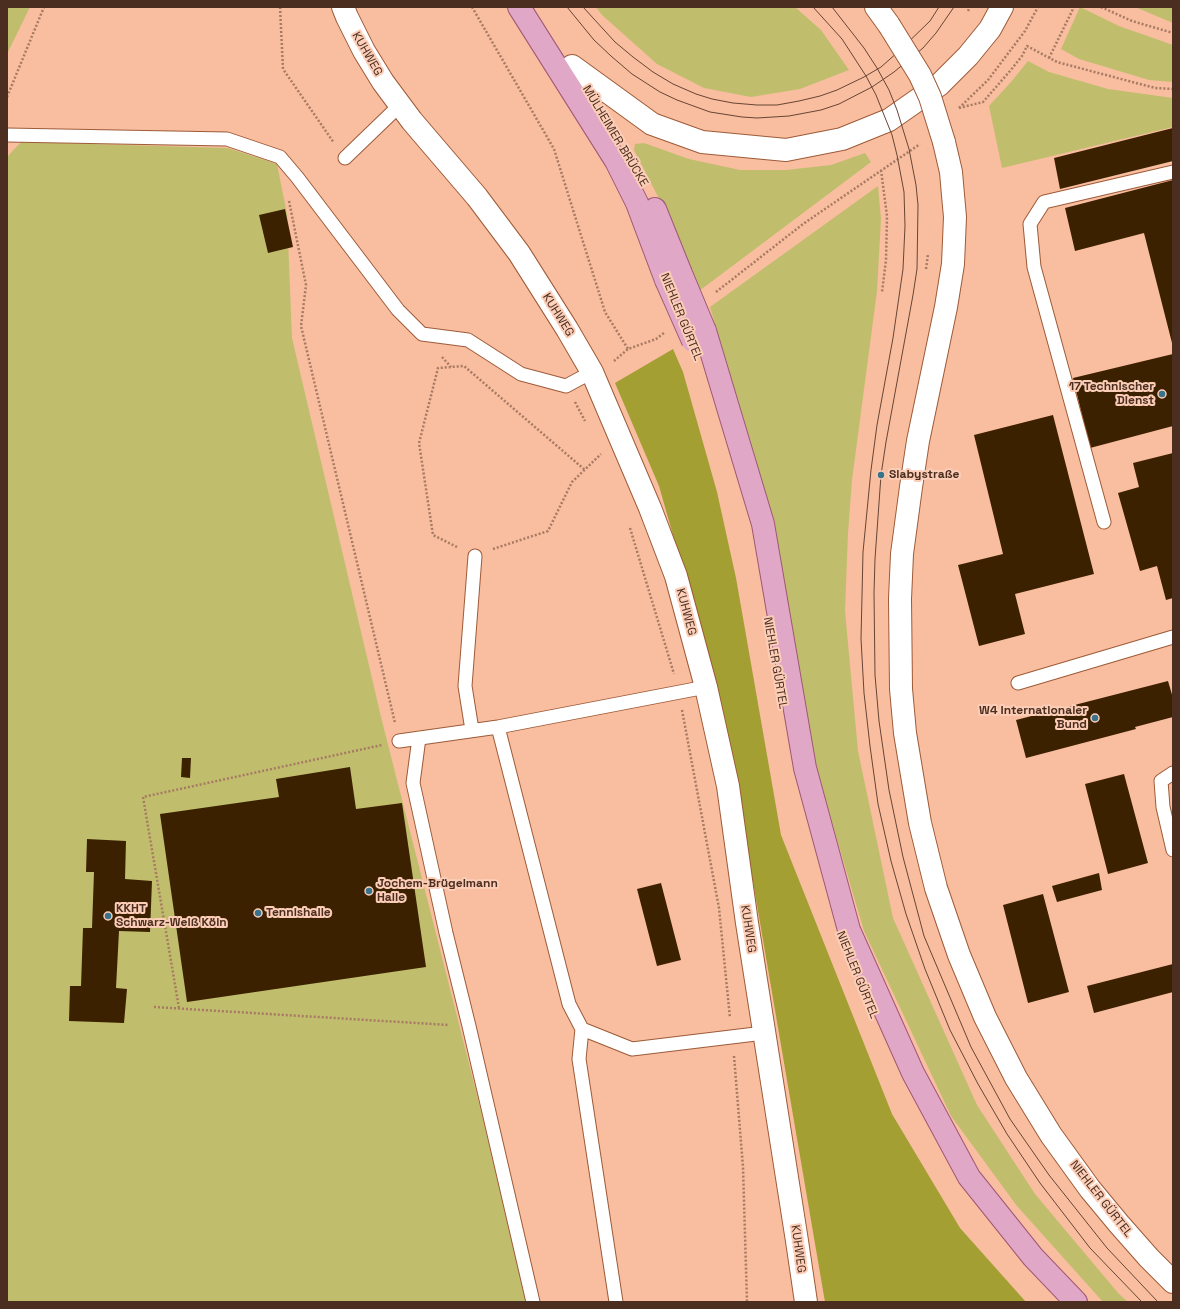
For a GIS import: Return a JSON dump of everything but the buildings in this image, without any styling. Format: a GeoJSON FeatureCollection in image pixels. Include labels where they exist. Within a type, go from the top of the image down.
{"type":"FeatureCollection","features":[{"type":"Feature","properties":{"kind":"main road","name":"KUHWEG"},"geometry":{"type":"LineString","coordinates":[[344,7],[347,17],[364,51],[383,82],[412,121],[477,197],[519,253],[567,328],[592,372],[650,508],[676,576],[706,687],[728,786],[747,923],[806,1302]]}},
{"type":"Feature","properties":{"kind":"main road","name":"NIEHLER GÜRTEL"},"geometry":{"type":"LineString","coordinates":[[519,7],[616,161],[637,203],[666,280],[699,336],[763,524],[805,768],[849,930],[913,1073],[969,1177],[1033,1257],[1076,1302]]}},
{"type":"Feature","properties":{"kind":"main road","name":"MÜLHEIMER BRÜCKE"},"geometry":{"type":"LineString","coordinates":[[535,7],[646,186],[680,271]]}},
{"type":"Feature","properties":{"kind":"main road","name":"NIEHLER GÜRTEL"},"geometry":{"type":"LineString","coordinates":[[876,7],[920,75],[932,104],[934,141],[951,172],[955,218],[953,264],[946,307],[920,434],[902,554],[900,599],[901,689],[905,733],[920,823],[936,888],[959,955],[985,1017],[1016,1078],[1051,1135],[1090,1190],[1149,1258],[1173,1282]]}},
{"type":"Feature","properties":{"kind":"main road"},"geometry":{"type":"LineString","coordinates":[[572,66],[652,124],[702,142],[786,150],[842,139],[889,120],[939,85],[968,56],[990,29],[1002,7]]}},
{"type":"Feature","properties":{"kind":"main road","name":"NIEHLER GÜRTEL"},"geometry":{"type":"LineString","coordinates":[[680,271],[699,336],[750,530],[806,832],[845,949],[881,1034],[943,1161],[1000,1240],[1058,1302]]}},
{"type":"Feature","properties":{"kind":"lane"},"geometry":{"type":"LineString","coordinates":[[345,158],[400,105]]}},
{"type":"Feature","properties":{"kind":"lane"},"geometry":{"type":"LineString","coordinates":[[7,135],[227,140],[280,157],[297,177],[398,310],[422,334],[468,340],[521,374],[566,386],[592,372]]}},
{"type":"Feature","properties":{"kind":"lane"},"geometry":{"type":"LineString","coordinates":[[1104,522],[1034,267],[1030,224],[1044,202],[1173,172]]}},
{"type":"Feature","properties":{"kind":"lane"},"geometry":{"type":"LineString","coordinates":[[472,730],[466,686],[475,556]]}},
{"type":"Feature","properties":{"kind":"lane"},"geometry":{"type":"LineString","coordinates":[[1018,683],[1173,637]]}},
{"type":"Feature","properties":{"kind":"lane"},"geometry":{"type":"LineString","coordinates":[[400,741],[498,726],[706,687]]}},
{"type":"Feature","properties":{"kind":"lane"},"geometry":{"type":"LineString","coordinates":[[498,726],[569,1004],[582,1029],[579,1059],[616,1302]]}},
{"type":"Feature","properties":{"kind":"lane"},"geometry":{"type":"LineString","coordinates":[[419,738],[413,783],[446,933],[533,1302]]}},
{"type":"Feature","properties":{"kind":"lane"},"geometry":{"type":"LineString","coordinates":[[1173,773],[1161,781],[1163,807],[1173,850]]}},
{"type":"Feature","properties":{"kind":"lane"},"geometry":{"type":"LineString","coordinates":[[582,1029],[632,1049],[764,1033]]}},
{"type":"Feature","properties":{"kind":"path"},"geometry":{"type":"LineString","coordinates":[[7,97],[44,7]]}},
{"type":"Feature","properties":{"kind":"path"},"geometry":{"type":"LineString","coordinates":[[280,7],[283,69],[345,158]]}},
{"type":"Feature","properties":{"kind":"path"},"geometry":{"type":"LineString","coordinates":[[472,7],[554,149],[605,312],[628,349],[656,339],[668,330]]}},
{"type":"Feature","properties":{"kind":"path"},"geometry":{"type":"LineString","coordinates":[[968,11],[970,7]]}},
{"type":"Feature","properties":{"kind":"path"},"geometry":{"type":"LineString","coordinates":[[1038,7],[1025,32],[988,80],[958,108],[983,102],[1022,56],[1027,46],[1057,62],[1155,88],[1173,89]]}},
{"type":"Feature","properties":{"kind":"path"},"geometry":{"type":"LineString","coordinates":[[1049,58],[1074,7]]}},
{"type":"Feature","properties":{"kind":"path"},"geometry":{"type":"LineString","coordinates":[[1101,7],[1132,21],[1173,33]]}},
{"type":"Feature","properties":{"kind":"path"},"geometry":{"type":"LineString","coordinates":[[711,296],[803,224],[881,170],[919,146],[934,141]]}},
{"type":"Feature","properties":{"kind":"path"},"geometry":{"type":"LineString","coordinates":[[919,146],[920,152]]}},
{"type":"Feature","properties":{"kind":"path"},"geometry":{"type":"LineString","coordinates":[[881,170],[887,216],[886,260],[882,292]]}},
{"type":"Feature","properties":{"kind":"path"},"geometry":{"type":"LineString","coordinates":[[179,1008],[143,797],[400,741],[301,326],[306,285],[288,198]]}},
{"type":"Feature","properties":{"kind":"path"},"geometry":{"type":"LineString","coordinates":[[926,270],[928,248]]}},
{"type":"Feature","properties":{"kind":"path"},"geometry":{"type":"LineString","coordinates":[[585,470],[464,366],[438,368],[419,443],[433,535],[475,556],[548,531],[572,482],[585,470],[602,453],[605,460]]}},
{"type":"Feature","properties":{"kind":"path"},"geometry":{"type":"LineString","coordinates":[[566,386],[588,426]]}},
{"type":"Feature","properties":{"kind":"path"},"geometry":{"type":"LineString","coordinates":[[629,526],[679,693],[719,908],[743,1167],[747,1302]]}},
{"type":"Feature","properties":{"kind":"path"},"geometry":{"type":"LineString","coordinates":[[154,1007],[469,1026]]}},
{"type":"Feature","properties":{"kind":"shaded area"},"geometry":{"type":"Polygon","coordinates":[[[7,7],[30,7],[7,54],[7,7]]]}},
{"type":"Feature","properties":{"kind":"shaded area"},"geometry":{"type":"Polygon","coordinates":[[[596,7],[795,7],[821,30],[849,70],[800,89],[751,97],[704,88],[657,64],[602,15],[596,7]]]}},
{"type":"Feature","properties":{"kind":"shaded area"},"geometry":{"type":"Polygon","coordinates":[[[1080,7],[1119,26],[1173,45],[1173,82],[1149,80],[1079,59],[1061,49],[1080,7]]]}},
{"type":"Feature","properties":{"kind":"shaded area"},"geometry":{"type":"Polygon","coordinates":[[[1135,7],[1173,7],[1173,23],[1135,7]]]}},
{"type":"Feature","properties":{"kind":"shaded area"},"geometry":{"type":"Polygon","coordinates":[[[1028,61],[1049,72],[1108,89],[1173,98],[1173,127],[1002,168],[989,106],[1028,61]]]}},
{"type":"Feature","properties":{"kind":"shaded area"},"geometry":{"type":"Polygon","coordinates":[[[21,142],[228,148],[277,164],[287,214],[292,338],[382,721],[480,1107],[526,1302],[7,1302],[7,157],[21,142]]]}},
{"type":"Feature","properties":{"kind":"shaded area"},"geometry":{"type":"Polygon","coordinates":[[[644,143],[689,159],[740,170],[786,170],[831,165],[865,153],[871,162],[699,291],[669,218],[634,150],[635,144],[644,143]]]}},
{"type":"Feature","properties":{"kind":"shaded area"},"geometry":{"type":"Polygon","coordinates":[[[878,186],[881,219],[877,291],[852,480],[845,611],[858,751],[893,918],[977,1105],[1035,1194],[1119,1294],[1128,1302],[1103,1302],[1017,1206],[951,1116],[864,931],[815,765],[767,508],[710,307],[878,186]]]}},
{"type":"Feature","properties":{"kind":"shaded area"},"geometry":{"type":"Polygon","coordinates":[[[673,349],[683,372],[717,492],[736,578],[781,835],[892,1114],[960,1228],[1026,1302],[825,1302],[725,718],[659,486],[615,383],[673,349]]]}},
{"type":"Feature","properties":{"kind":"tram line"},"geometry":{"type":"LineString","coordinates":[[567,7],[594,40],[611,56],[632,74],[660,92],[710,112],[757,118],[789,116],[821,110],[839,104],[872,87],[894,72],[923,48],[936,33],[954,7]]}},
{"type":"Feature","properties":{"kind":"tram line"},"geometry":{"type":"LineString","coordinates":[[583,7],[615,42],[653,72],[673,84],[712,99],[757,105],[777,105],[820,96],[837,90],[864,77],[881,67],[898,52],[930,21],[939,7]]}},
{"type":"Feature","properties":{"kind":"tram line"},"geometry":{"type":"LineString","coordinates":[[813,7],[842,39],[866,76],[876,95],[892,135],[904,192],[905,226],[903,269],[871,470],[863,552],[861,639],[864,693],[870,746],[878,804],[891,861],[906,914],[925,969],[950,1030],[978,1084],[1007,1134],[1040,1183],[1090,1248],[1142,1302]]}},
{"type":"Feature","properties":{"kind":"tram line"},"geometry":{"type":"LineString","coordinates":[[832,7],[864,48],[889,90],[909,149],[918,205],[917,269],[881,475],[874,593],[875,675],[879,721],[889,790],[903,857],[924,936],[971,1047],[1010,1119],[1049,1175],[1107,1248],[1158,1302]]}},
{"type":"Feature","properties":{"kind":"place","name":"17 Technischer Dienst"},"geometry":{"type":"Point","coordinates":[1162,394]}},
{"type":"Feature","properties":{"kind":"place","name":"Slabystraße"},"geometry":{"type":"Point","coordinates":[881,475]}},
{"type":"Feature","properties":{"kind":"place","name":"W4 Internationaler Bund"},"geometry":{"type":"Point","coordinates":[1095,718]}},
{"type":"Feature","properties":{"kind":"place","name":"Jochem-Brügelmann Halle"},"geometry":{"type":"Point","coordinates":[369,891]}},
{"type":"Feature","properties":{"kind":"place","name":"Tennishalle"},"geometry":{"type":"Point","coordinates":[258,913]}},
{"type":"Feature","properties":{"kind":"place","name":"KKHT Schwarz-Weiß Köln"},"geometry":{"type":"Point","coordinates":[108,916]}}]}
